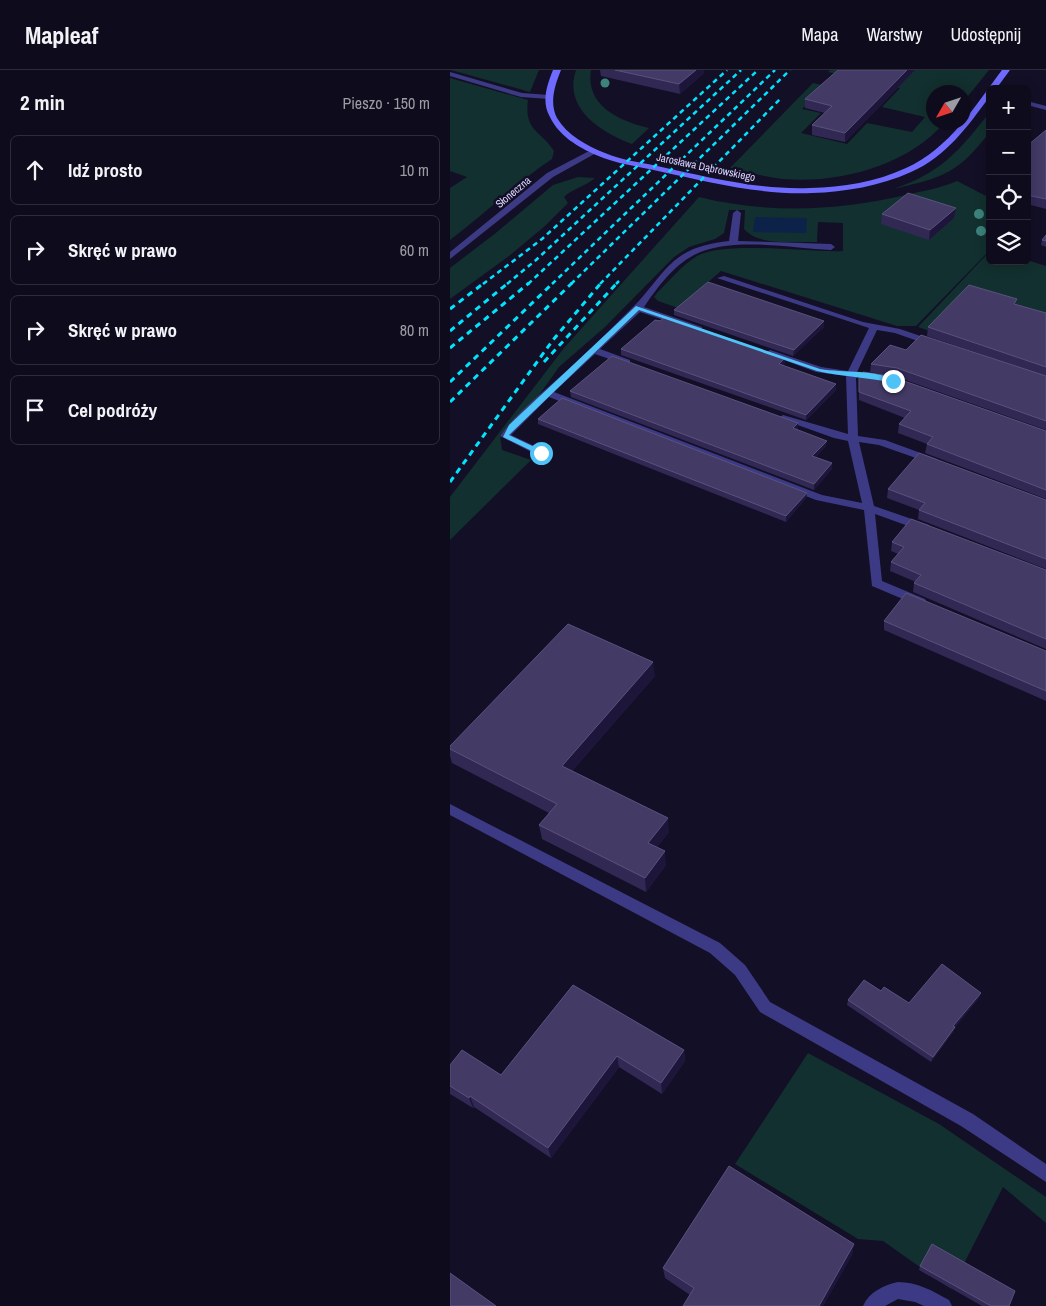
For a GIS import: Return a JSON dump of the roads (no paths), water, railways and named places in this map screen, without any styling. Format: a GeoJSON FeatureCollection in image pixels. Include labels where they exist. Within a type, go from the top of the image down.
{"type":"FeatureCollection","features":[{"type":"Feature","properties":{"kind":"street"},"geometry":{"type":"LineString","coordinates":[[450,74],[521,95],[549,97],[557,70]]}},
{"type":"Feature","properties":{"kind":"street","name":"Jarosława Dąbrowskiego"},"geometry":{"type":"LineString","coordinates":[[995,85],[1006,70]]}},
{"type":"Feature","properties":{"kind":"street","name":"Jarosława Dąbrowskiego"},"geometry":{"type":"LineString","coordinates":[[549,97],[553,117],[559,126],[580,144],[594,152],[616,159],[734,186],[797,191],[840,188],[878,181],[925,162],[945,146],[986,96]]}},
{"type":"Feature","properties":{"kind":"street"},"geometry":{"type":"LineString","coordinates":[[1031,104],[1046,108]]}},
{"type":"Feature","properties":{"kind":"street","name":"Słoneczna"},"geometry":{"type":"LineString","coordinates":[[450,256],[550,175],[594,152]]}},
{"type":"Feature","properties":{"kind":"street"},"geometry":{"type":"LineString","coordinates":[[733,244],[737,214]]}},
{"type":"Feature","properties":{"kind":"street"},"geometry":{"type":"LineString","coordinates":[[541,453],[505,436],[547,393],[638,308],[650,290],[687,255],[704,247],[733,244],[831,247]]}},
{"type":"Feature","properties":{"kind":"street"},"geometry":{"type":"LineString","coordinates":[[721,278],[874,327],[897,331],[943,346]]}},
{"type":"Feature","properties":{"kind":"street"},"geometry":{"type":"LineString","coordinates":[[638,308],[710,332]]}},
{"type":"Feature","properties":{"kind":"street"},"geometry":{"type":"LineString","coordinates":[[874,327],[851,375],[853,438],[869,508],[876,583],[930,606]]}},
{"type":"Feature","properties":{"kind":"street"},"geometry":{"type":"LineString","coordinates":[[755,348],[819,370],[873,376]]}},
{"type":"Feature","properties":{"kind":"street"},"geometry":{"type":"LineString","coordinates":[[594,350],[641,367]]}},
{"type":"Feature","properties":{"kind":"street"},"geometry":{"type":"LineString","coordinates":[[547,393],[820,498],[869,508],[936,532]]}},
{"type":"Feature","properties":{"kind":"street"},"geometry":{"type":"LineString","coordinates":[[770,414],[824,432],[881,442],[945,466]]}},
{"type":"Feature","properties":{"kind":"street"},"geometry":{"type":"LineString","coordinates":[[450,809],[715,948],[740,970],[765,1007],[967,1120],[1046,1174]]}},
{"type":"Feature","properties":{"kind":"street"},"geometry":{"type":"LineString","coordinates":[[872,1306],[884,1294],[893,1291],[911,1290],[942,1306]]}},
{"type":"Feature","properties":{"kind":"water"},"geometry":{"type":"Polygon","coordinates":[[[755,217],[807,218],[806,233],[753,232],[755,217]]]}},
{"type":"Feature","properties":{"kind":"railway"},"geometry":{"type":"LineString","coordinates":[[483,284],[542,239],[727,70]]}},
{"type":"Feature","properties":{"kind":"railway"},"geometry":{"type":"LineString","coordinates":[[507,284],[536,260],[741,70]]}},
{"type":"Feature","properties":{"kind":"railway"},"geometry":{"type":"LineString","coordinates":[[528,284],[758,70]]}},
{"type":"Feature","properties":{"kind":"railway"},"geometry":{"type":"LineString","coordinates":[[552,284],[775,70]]}},
{"type":"Feature","properties":{"kind":"railway"},"geometry":{"type":"LineString","coordinates":[[571,284],[790,70]]}},
{"type":"Feature","properties":{"kind":"railway"},"geometry":{"type":"LineString","coordinates":[[600,284],[780,99]]}},
{"type":"Feature","properties":{"kind":"railway"},"geometry":{"type":"LineString","coordinates":[[450,309],[484,283]]}},
{"type":"Feature","properties":{"kind":"railway"},"geometry":{"type":"LineString","coordinates":[[450,331],[508,283]]}},
{"type":"Feature","properties":{"kind":"railway"},"geometry":{"type":"LineString","coordinates":[[450,348],[529,283]]}},
{"type":"Feature","properties":{"kind":"railway"},"geometry":{"type":"LineString","coordinates":[[450,382],[553,283]]}},
{"type":"Feature","properties":{"kind":"railway"},"geometry":{"type":"LineString","coordinates":[[450,402],[572,283]]}},
{"type":"Feature","properties":{"kind":"railway"},"geometry":{"type":"LineString","coordinates":[[450,482],[553,340],[601,283]]}},
{"type":"Feature","properties":{"kind":"railway"},"geometry":{"type":"LineString","coordinates":[[544,362],[617,283]]}}]}
